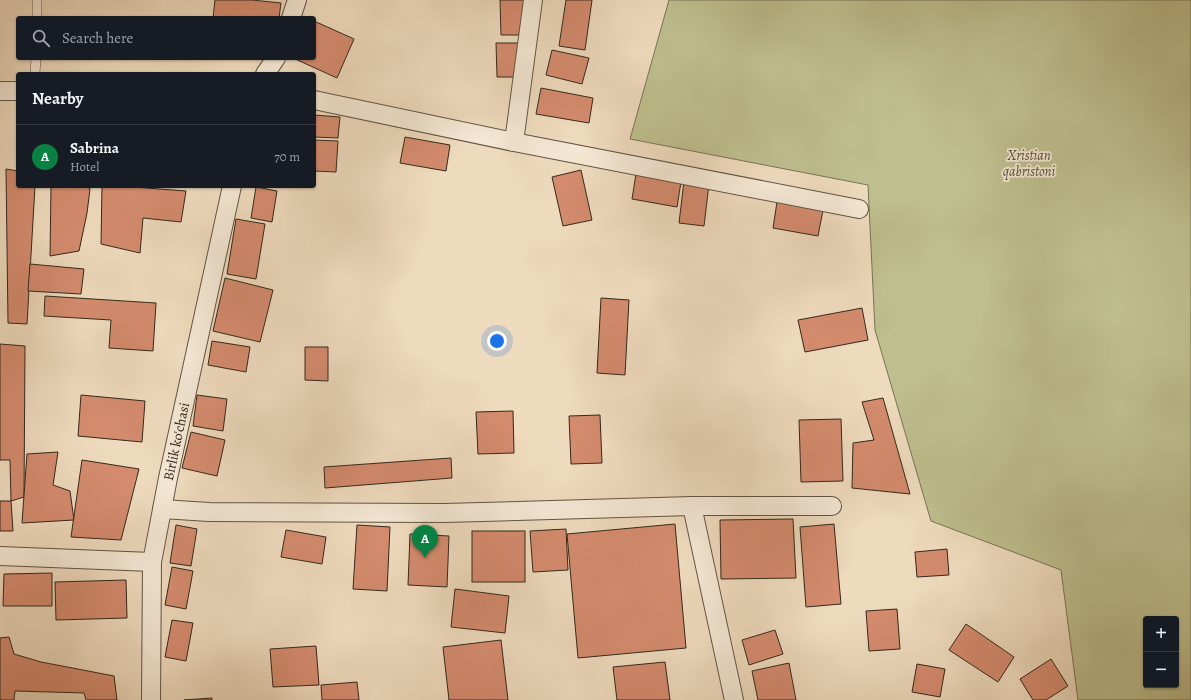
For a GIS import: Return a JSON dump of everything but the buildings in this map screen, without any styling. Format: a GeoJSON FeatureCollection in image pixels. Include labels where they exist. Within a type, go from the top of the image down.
{"type":"FeatureCollection","features":[{"type":"Feature","properties":{"kind":"street"},"geometry":{"type":"LineString","coordinates":[[292,16],[297,0]]}},
{"type":"Feature","properties":{"kind":"street"},"geometry":{"type":"LineString","coordinates":[[514,142],[533,0]]}},
{"type":"Feature","properties":{"kind":"street"},"geometry":{"type":"LineString","coordinates":[[266,72],[275,60]]}},
{"type":"Feature","properties":{"kind":"street"},"geometry":{"type":"LineString","coordinates":[[0,91],[16,91]]}},
{"type":"Feature","properties":{"kind":"street"},"geometry":{"type":"LineString","coordinates":[[316,100],[514,142],[859,209]]}},
{"type":"Feature","properties":{"kind":"street","name":"Birlik ko'chasi"},"geometry":{"type":"LineString","coordinates":[[151,700],[152,562],[162,509],[232,188]]}},
{"type":"Feature","properties":{"kind":"street"},"geometry":{"type":"LineString","coordinates":[[162,509],[209,512],[444,514],[692,506],[832,506]]}},
{"type":"Feature","properties":{"kind":"street"},"geometry":{"type":"LineString","coordinates":[[692,506],[734,700]]}},
{"type":"Feature","properties":{"kind":"street"},"geometry":{"type":"LineString","coordinates":[[0,556],[152,562]]}},
{"type":"Feature","properties":{"kind":"lane"},"geometry":{"type":"LineString","coordinates":[[37,0],[37,16]]}},
{"type":"Feature","properties":{"kind":"lane"},"geometry":{"type":"LineString","coordinates":[[35,72],[36,60]]}},
{"type":"Feature","properties":{"kind":"green space","name":"Xristian qabristoni"},"geometry":{"type":"Polygon","coordinates":[[[669,0],[1191,0],[1191,700],[1078,700],[1061,570],[931,521],[875,330],[868,185],[630,139],[669,0]]]}},
{"type":"Feature","properties":{"kind":"place","name":"Sabrina"},"geometry":{"type":"Point","coordinates":[425,558]}}]}
